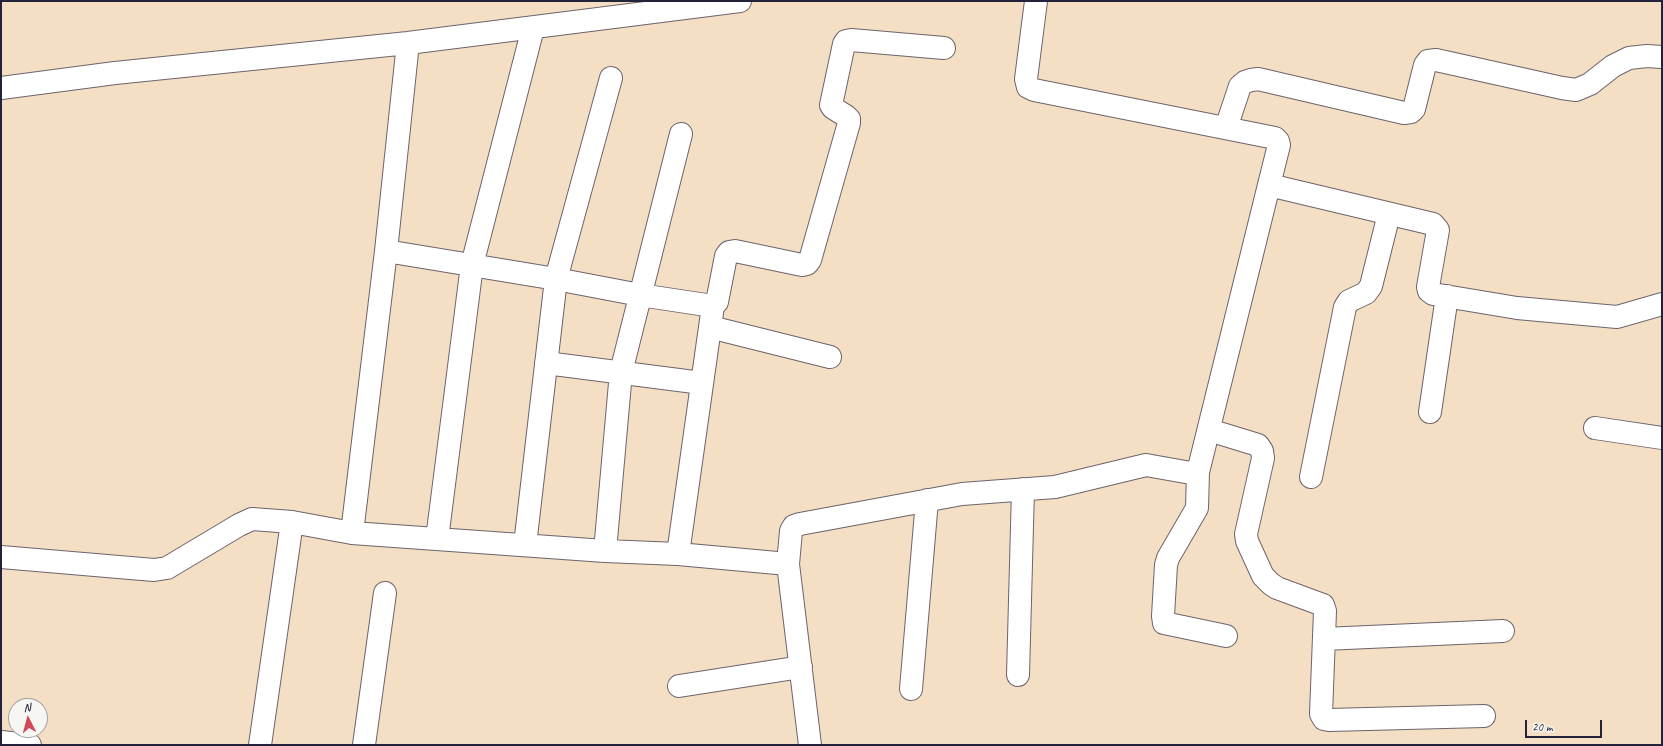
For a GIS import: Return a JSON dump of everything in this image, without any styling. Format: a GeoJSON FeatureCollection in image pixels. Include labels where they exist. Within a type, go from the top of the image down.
{"type":"FeatureCollection","features":[{"type":"Feature","properties":{"kind":"street"},"geometry":{"type":"LineString","coordinates":[[1,88],[123,72],[408,43],[740,1]]}},
{"type":"Feature","properties":{"kind":"street"},"geometry":{"type":"LineString","coordinates":[[1036,1],[1026,79],[1028,87],[1034,90],[1275,138],[1278,141],[1279,145],[1198,472],[1197,508],[1168,558],[1163,616],[1164,623],[1226,636]]}},
{"type":"Feature","properties":{"kind":"street"},"geometry":{"type":"LineString","coordinates":[[437,539],[472,265],[534,28]]}},
{"type":"Feature","properties":{"kind":"street"},"geometry":{"type":"LineString","coordinates":[[678,554],[712,306],[716,302],[726,256],[729,252],[735,251],[802,264],[807,264],[810,260],[849,123],[849,119],[832,108],[831,104],[844,44],[846,41],[851,40],[944,48]]}},
{"type":"Feature","properties":{"kind":"street"},"geometry":{"type":"LineString","coordinates":[[352,533],[386,251],[408,43]]}},
{"type":"Feature","properties":{"kind":"street"},"geometry":{"type":"LineString","coordinates":[[1226,128],[1240,86],[1244,82],[1251,80],[1258,79],[1404,113],[1414,110],[1425,65],[1428,60],[1436,60],[1576,90],[1590,84],[1613,66],[1629,58],[1647,56],[1662,57]]}},
{"type":"Feature","properties":{"kind":"street"},"geometry":{"type":"LineString","coordinates":[[525,545],[556,279],[611,78]]}},
{"type":"Feature","properties":{"kind":"street"},"geometry":{"type":"LineString","coordinates":[[606,551],[621,372],[682,134]]}},
{"type":"Feature","properties":{"kind":"street"},"geometry":{"type":"LineString","coordinates":[[1269,186],[1433,224],[1438,230],[1429,292],[1433,294],[1517,308],[1617,317],[1662,304]]}},
{"type":"Feature","properties":{"kind":"street"},"geometry":{"type":"LineString","coordinates":[[1311,477],[1346,307],[1349,301],[1366,293],[1372,286],[1389,214]]}},
{"type":"Feature","properties":{"kind":"street"},"geometry":{"type":"LineString","coordinates":[[386,251],[712,306]]}},
{"type":"Feature","properties":{"kind":"street"},"geometry":{"type":"LineString","coordinates":[[1430,412],[1448,296]]}},
{"type":"Feature","properties":{"kind":"street"},"geometry":{"type":"LineString","coordinates":[[710,327],[830,357]]}},
{"type":"Feature","properties":{"kind":"street"},"geometry":{"type":"LineString","coordinates":[[546,363],[702,383]]}},
{"type":"Feature","properties":{"kind":"street"},"geometry":{"type":"LineString","coordinates":[[1595,428],[1662,438]]}},
{"type":"Feature","properties":{"kind":"street"},"geometry":{"type":"LineString","coordinates":[[1209,430],[1258,445],[1262,451],[1263,458],[1246,534],[1247,541],[1263,576],[1271,584],[1277,588],[1322,605],[1325,611],[1321,714],[1324,719],[1484,716]]}},
{"type":"Feature","properties":{"kind":"street"},"geometry":{"type":"LineString","coordinates":[[810,745],[788,564],[791,531],[794,526],[974,492],[1055,487],[1146,465],[1191,473],[1198,472]]}},
{"type":"Feature","properties":{"kind":"street"},"geometry":{"type":"LineString","coordinates":[[1018,675],[1023,489]]}},
{"type":"Feature","properties":{"kind":"street"},"geometry":{"type":"LineString","coordinates":[[911,689],[926,500]]}},
{"type":"Feature","properties":{"kind":"street"},"geometry":{"type":"LineString","coordinates":[[1,557],[154,570],[167,568],[239,525],[252,520],[292,522],[352,533],[606,551],[678,554],[788,564]]}},
{"type":"Feature","properties":{"kind":"street"},"geometry":{"type":"LineString","coordinates":[[260,745],[292,522]]}},
{"type":"Feature","properties":{"kind":"street"},"geometry":{"type":"LineString","coordinates":[[364,745],[386,593]]}},
{"type":"Feature","properties":{"kind":"street"},"geometry":{"type":"LineString","coordinates":[[1324,639],[1503,631]]}},
{"type":"Feature","properties":{"kind":"street"},"geometry":{"type":"LineString","coordinates":[[679,686],[800,667]]}},
{"type":"Feature","properties":{"kind":"street"},"geometry":{"type":"LineString","coordinates":[[1,742],[30,745]]}}]}
